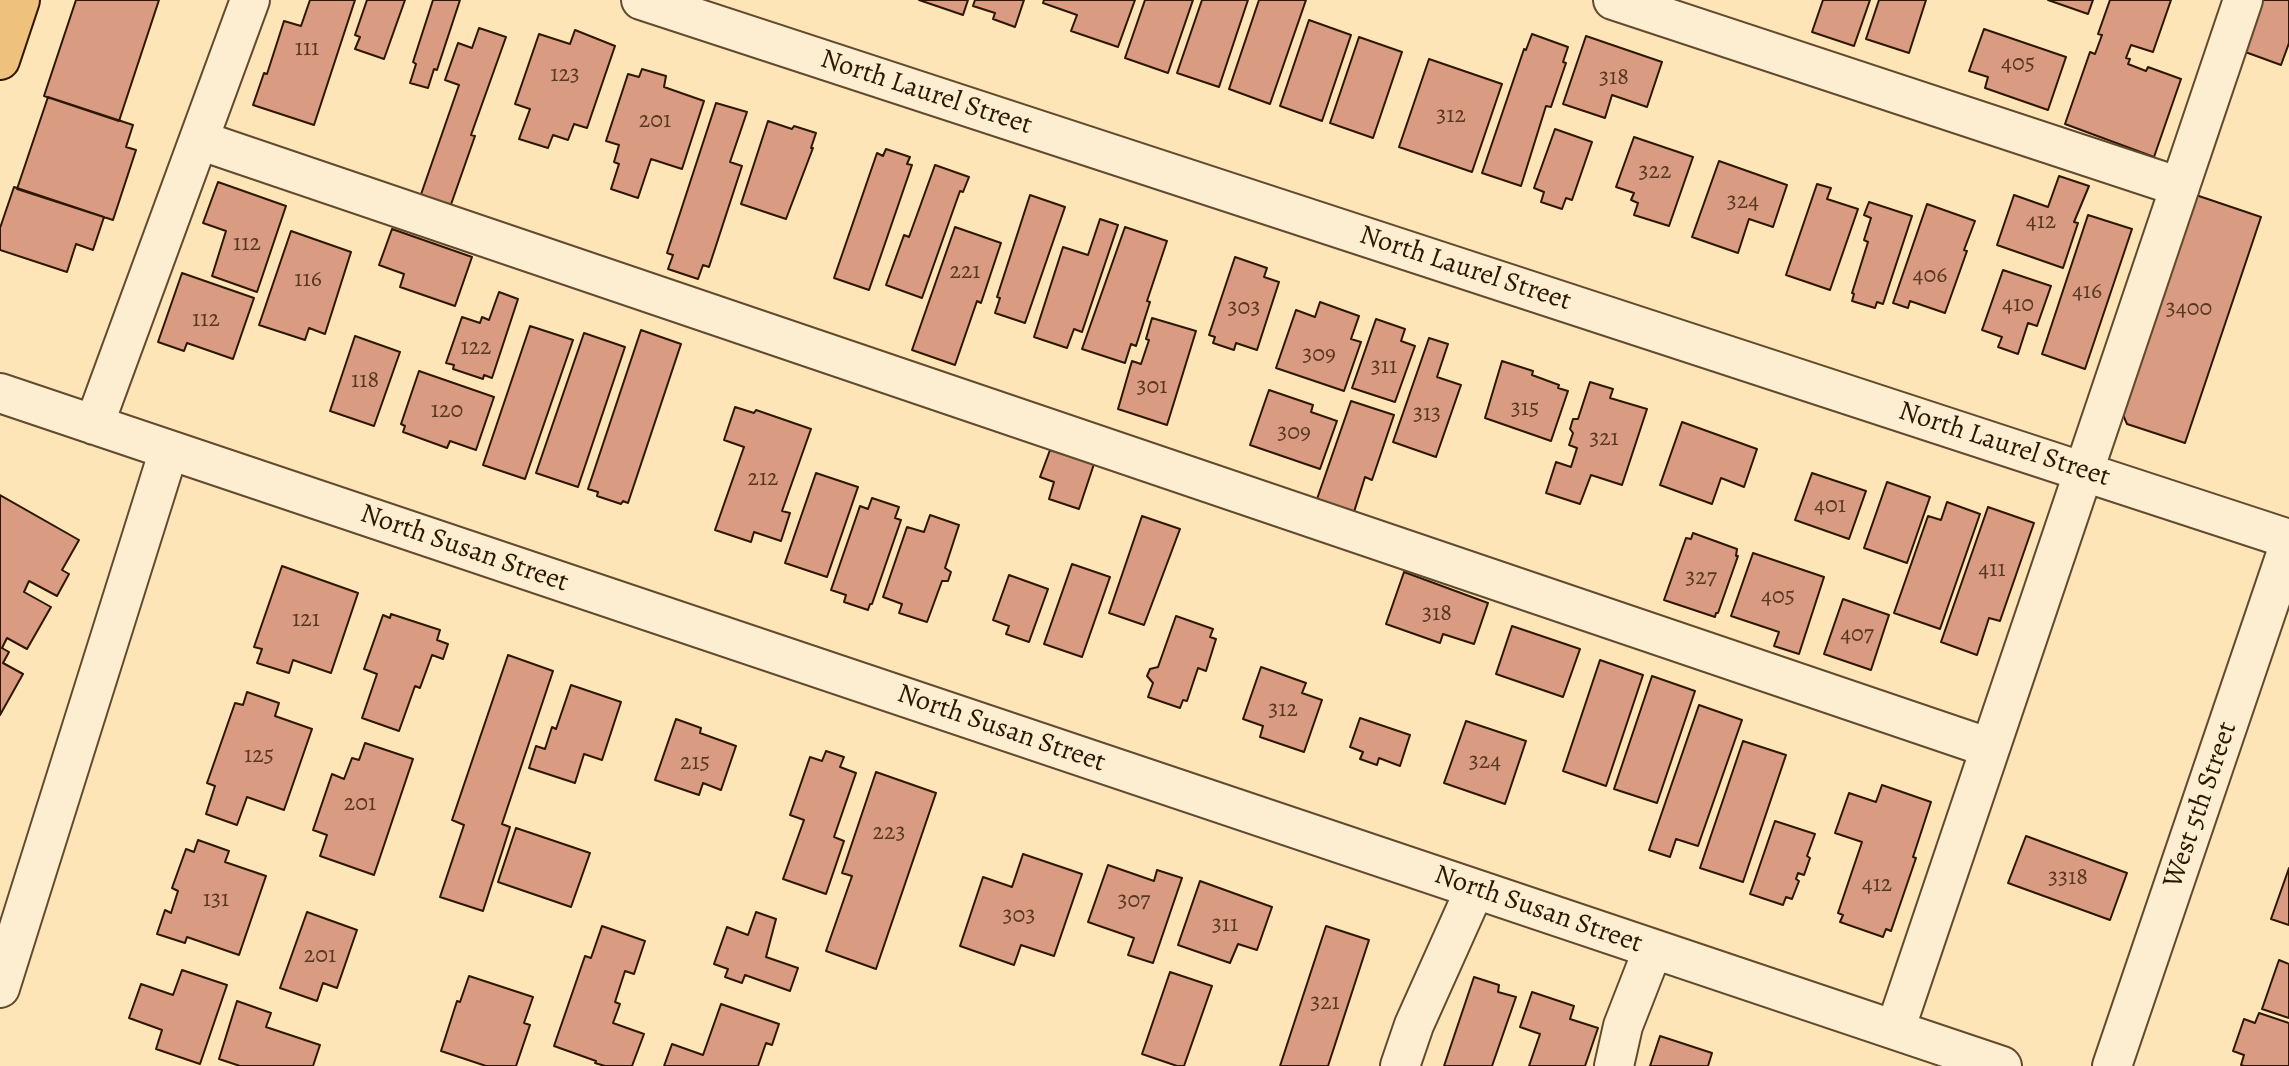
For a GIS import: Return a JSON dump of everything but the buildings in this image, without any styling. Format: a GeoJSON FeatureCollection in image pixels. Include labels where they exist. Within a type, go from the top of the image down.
{"type":"FeatureCollection","features":[{"type":"Feature","properties":{"kind":"main road"},"geometry":{"type":"LineString","coordinates":[[0,60],[20,0]]}},
{"type":"Feature","properties":{"kind":"street"},"geometry":{"type":"LineString","coordinates":[[94,425],[250,0]]}},
{"type":"Feature","properties":{"kind":"street","name":"North Laurel Street"},"geometry":{"type":"LineString","coordinates":[[641,0],[2289,539]]}},
{"type":"Feature","properties":{"kind":"street"},"geometry":{"type":"LineString","coordinates":[[1612,0],[2180,187]]}},
{"type":"Feature","properties":{"kind":"street"},"geometry":{"type":"LineString","coordinates":[[1895,1030],[2243,0]]}},
{"type":"Feature","properties":{"kind":"street"},"geometry":{"type":"LineString","coordinates":[[199,140],[1990,748]]}},
{"type":"Feature","properties":{"kind":"street","name":"North Susan Street"},"geometry":{"type":"LineString","coordinates":[[0,393],[2002,1066]]}},
{"type":"Feature","properties":{"kind":"street"},"geometry":{"type":"LineString","coordinates":[[0,988],[15,896],[170,450]]}},
{"type":"Feature","properties":{"kind":"street","name":"West 5th Street"},"geometry":{"type":"LineString","coordinates":[[2112,1066],[2289,545]]}},
{"type":"Feature","properties":{"kind":"street"},"geometry":{"type":"LineString","coordinates":[[1400,1066],[1414,1026],[1475,889]]}},
{"type":"Feature","properties":{"kind":"street"},"geometry":{"type":"LineString","coordinates":[[1614,1066],[1623,1026],[1653,949]]}}]}
